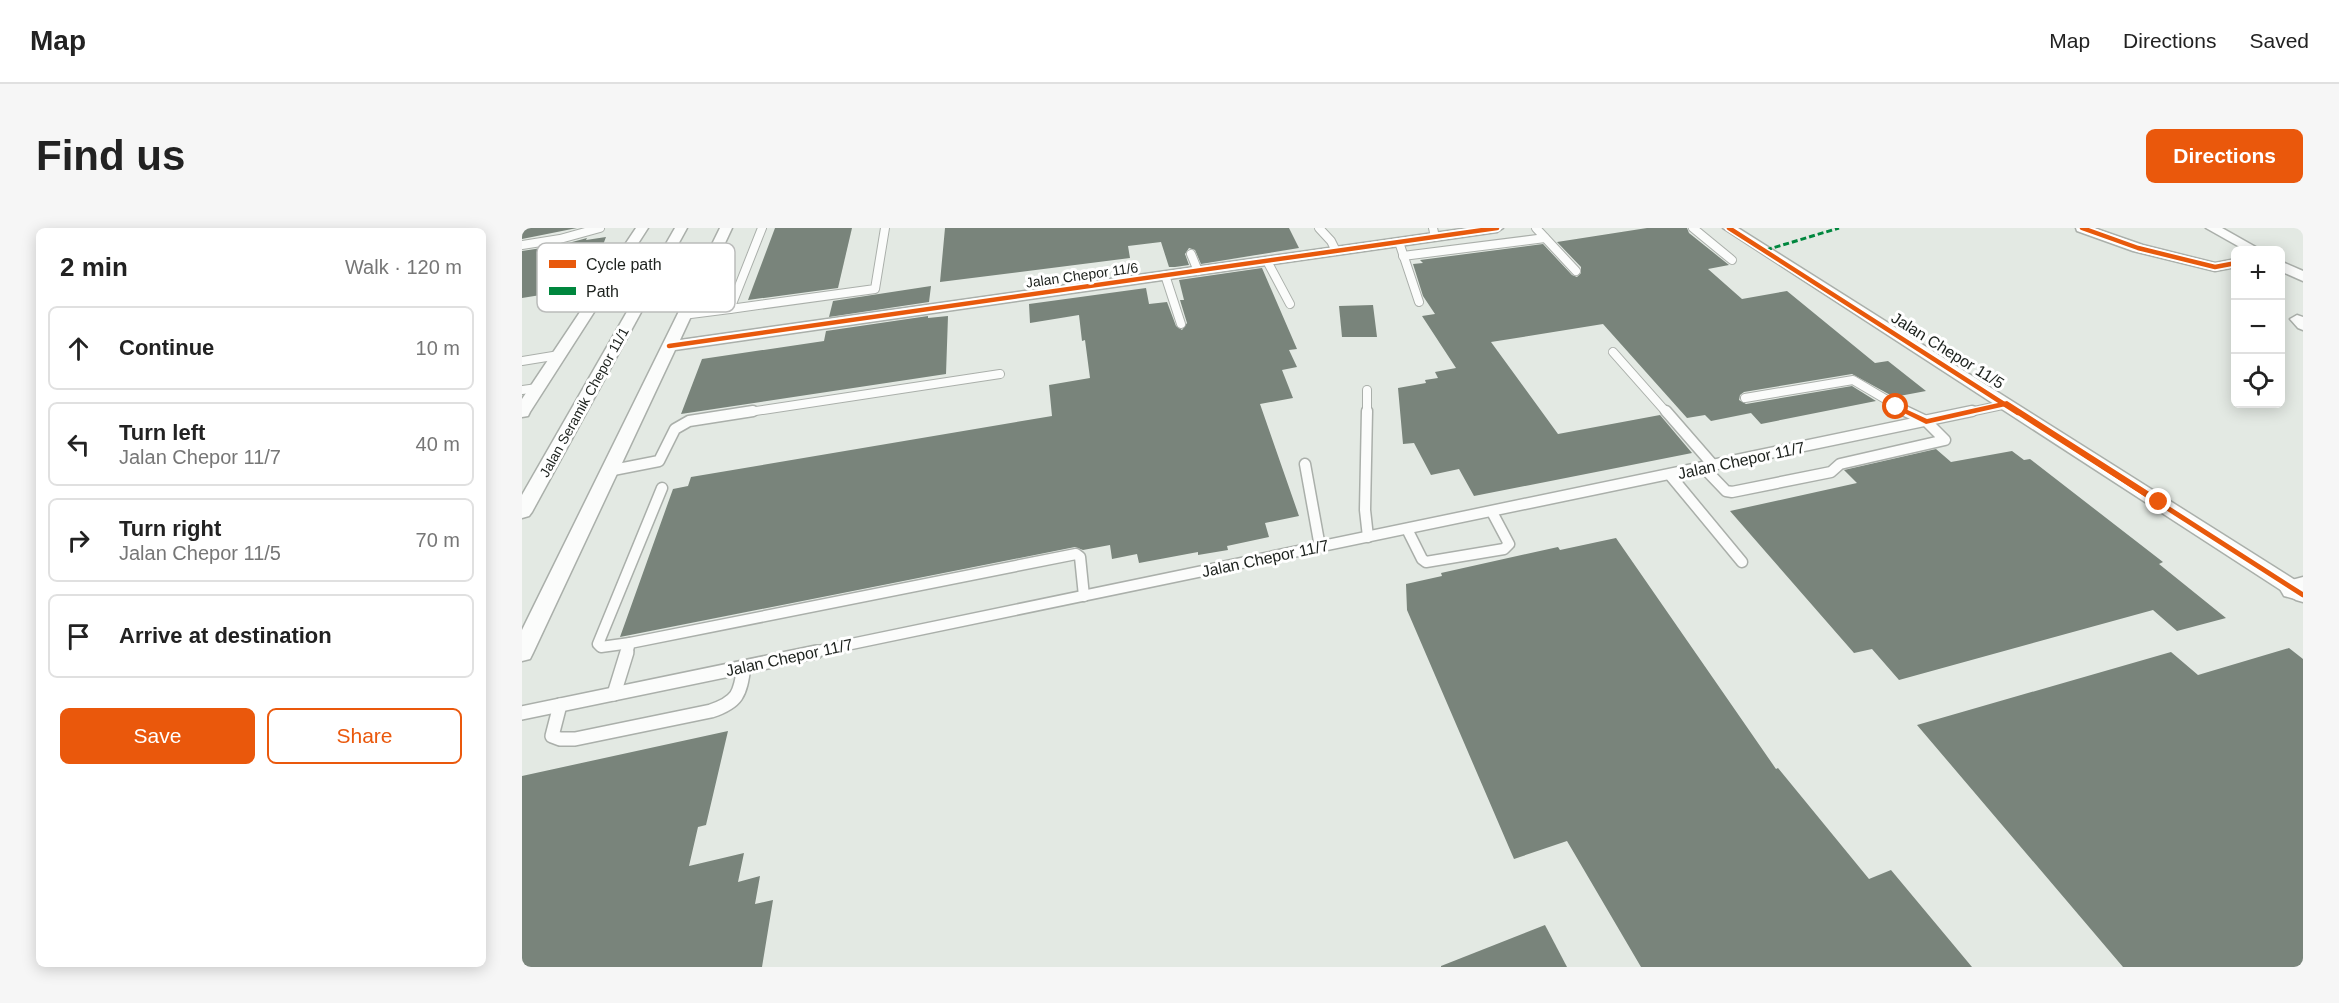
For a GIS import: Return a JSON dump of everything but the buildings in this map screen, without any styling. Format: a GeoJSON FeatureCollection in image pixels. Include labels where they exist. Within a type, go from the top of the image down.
{"type":"FeatureCollection","features":[{"type":"Feature","properties":{"kind":"street"},"geometry":{"type":"LineString","coordinates":[[632,243],[642,228]]}},
{"type":"Feature","properties":{"kind":"street","name":"Jalan Seramik Chepor 11/1"},"geometry":{"type":"LineString","coordinates":[[673,243],[681,228]]}},
{"type":"Feature","properties":{"kind":"street"},"geometry":{"type":"LineString","coordinates":[[719,243],[726,228]]}},
{"type":"Feature","properties":{"kind":"street","name":"Jalan Chepor 11/6"},"geometry":{"type":"LineString","coordinates":[[669,346],[1336,251],[1401,249],[1434,232],[1497,228]]}},
{"type":"Feature","properties":{"kind":"street","name":"Jalan Chepor 11/5"},"geometry":{"type":"LineString","coordinates":[[1729,228],[2300,590]]}},
{"type":"Feature","properties":{"kind":"street"},"geometry":{"type":"LineString","coordinates":[[2082,228],[2138,249],[2215,267],[2231,264]]}},
{"type":"Feature","properties":{"kind":"street"},"geometry":{"type":"LineString","coordinates":[[2212,228],[2246,246]]}},
{"type":"Feature","properties":{"kind":"street"},"geometry":{"type":"LineString","coordinates":[[2285,267],[2303,266]]}},
{"type":"Feature","properties":{"kind":"street"},"geometry":{"type":"LineString","coordinates":[[2285,268],[2303,277]]}},
{"type":"Feature","properties":{"kind":"street"},"geometry":{"type":"LineString","coordinates":[[522,412],[530,389],[559,355],[587,312]]}},
{"type":"Feature","properties":{"kind":"street","name":"Jalan Seramik Chepor 11/1"},"geometry":{"type":"LineString","coordinates":[[524,506],[634,312]]}},
{"type":"Feature","properties":{"kind":"street"},"geometry":{"type":"LineString","coordinates":[[522,653],[684,312]]}},
{"type":"Feature","properties":{"kind":"street"},"geometry":{"type":"LineString","coordinates":[[2303,318],[2297,319],[2303,325]]}},
{"type":"Feature","properties":{"kind":"lane"},"geometry":{"type":"LineString","coordinates":[[522,244],[560,239],[600,228]]}},
{"type":"Feature","properties":{"kind":"lane"},"geometry":{"type":"LineString","coordinates":[[735,296],[762,228]]}},
{"type":"Feature","properties":{"kind":"lane"},"geometry":{"type":"LineString","coordinates":[[735,308],[875,289],[885,228]]}},
{"type":"Feature","properties":{"kind":"lane"},"geometry":{"type":"LineString","coordinates":[[1319,228],[1331,241],[1336,251]]}},
{"type":"Feature","properties":{"kind":"lane"},"geometry":{"type":"LineString","coordinates":[[1536,228],[1576,271]]}},
{"type":"Feature","properties":{"kind":"lane"},"geometry":{"type":"LineString","coordinates":[[1693,228],[1732,260]]}},
{"type":"Feature","properties":{"kind":"lane"},"geometry":{"type":"LineString","coordinates":[[1419,302],[1401,249],[1545,238]]}},
{"type":"Feature","properties":{"kind":"lane"},"geometry":{"type":"LineString","coordinates":[[1191,254],[1198,271]]}},
{"type":"Feature","properties":{"kind":"lane"},"geometry":{"type":"LineString","coordinates":[[1267,261],[1290,304]]}},
{"type":"Feature","properties":{"kind":"lane"},"geometry":{"type":"LineString","coordinates":[[1166,275],[1181,324]]}},
{"type":"Feature","properties":{"kind":"lane"},"geometry":{"type":"LineString","coordinates":[[683,315],[706,312]]}},
{"type":"Feature","properties":{"kind":"lane"},"geometry":{"type":"LineString","coordinates":[[1613,352],[1708,466],[1726,491],[1732,492],[1831,472],[1840,464],[1945,441],[1926,421],[1896,407],[1853,380],[1745,398]]}},
{"type":"Feature","properties":{"kind":"lane"},"geometry":{"type":"LineString","coordinates":[[522,361],[559,355]]}},
{"type":"Feature","properties":{"kind":"lane"},"geometry":{"type":"LineString","coordinates":[[608,471],[659,460],[675,429],[689,421],[1000,374]]}},
{"type":"Feature","properties":{"kind":"lane"},"geometry":{"type":"LineString","coordinates":[[1367,390],[1365,510],[1368,537]]}},
{"type":"Feature","properties":{"kind":"lane","name":"Jalan Chepor 11/7"},"geometry":{"type":"LineString","coordinates":[[522,713],[2007,404]]}},
{"type":"Feature","properties":{"kind":"lane"},"geometry":{"type":"LineString","coordinates":[[1305,464],[1320,547]]}},
{"type":"Feature","properties":{"kind":"lane"},"geometry":{"type":"LineString","coordinates":[[1670,475],[1742,562]]}},
{"type":"Feature","properties":{"kind":"lane"},"geometry":{"type":"LineString","coordinates":[[662,488],[598,645],[601,647],[1076,554],[1080,557],[1084,596]]}},
{"type":"Feature","properties":{"kind":"lane"},"geometry":{"type":"LineString","coordinates":[[1407,529],[1422,559],[1426,562],[1504,549],[1509,544],[1492,512]]}},
{"type":"Feature","properties":{"kind":"lane"},"geometry":{"type":"LineString","coordinates":[[614,694],[630,643]]}},
{"type":"Feature","properties":{"kind":"lane"},"geometry":{"type":"LineString","coordinates":[[560,705],[552,736],[560,740],[575,739],[711,711],[730,705],[739,696],[744,667]]}},
{"type":"Feature","properties":{"kind":"marked path"},"geometry":{"type":"LineString","coordinates":[[1766,250],[1839,228]]}},
{"type":"Feature","properties":{"kind":"cycle path"},"geometry":{"type":"LineString","coordinates":[[669,346],[1497,228]]}},
{"type":"Feature","properties":{"kind":"cycle path"},"geometry":{"type":"LineString","coordinates":[[1729,228],[2303,595]]}},
{"type":"Feature","properties":{"kind":"cycle path"},"geometry":{"type":"LineString","coordinates":[[2082,228],[2138,248],[2215,267],[2231,264]]}},
{"type":"Feature","properties":{"kind":"route"},"geometry":{"type":"LineString","coordinates":[[1896,407],[1926,421],[2007,404],[2159,502]]}}]}
